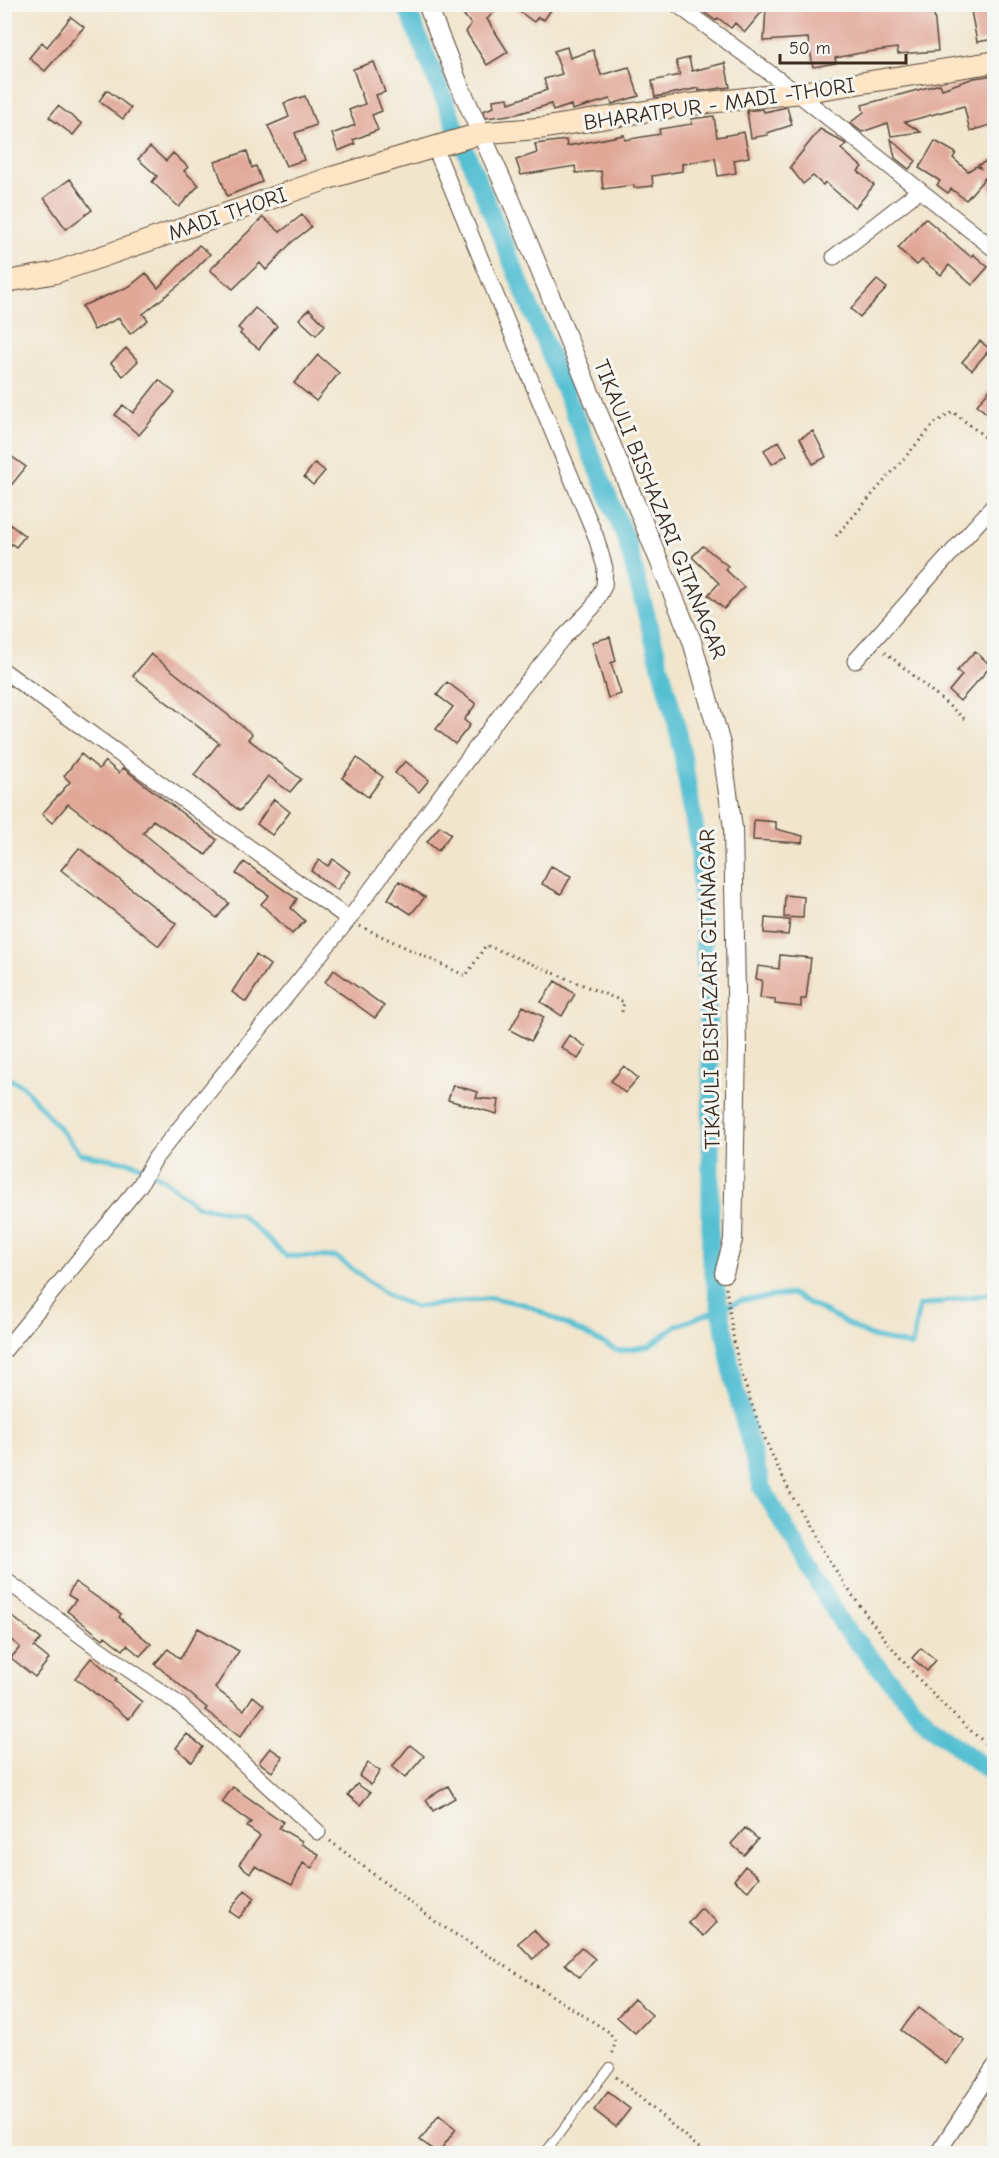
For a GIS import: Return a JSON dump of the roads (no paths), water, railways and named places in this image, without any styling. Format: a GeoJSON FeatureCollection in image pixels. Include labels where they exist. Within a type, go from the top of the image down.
{"type":"FeatureCollection","features":[{"type":"Feature","properties":{"kind":"main road","name":"BHARATPUR - MADI -THORI"},"geometry":{"type":"LineString","coordinates":[[442,146],[480,133],[543,128],[685,105],[797,93],[994,62]]}},
{"type":"Feature","properties":{"kind":"main road","name":"MADI THORI"},"geometry":{"type":"LineString","coordinates":[[4,282],[54,273],[330,178],[442,146]]}},
{"type":"Feature","properties":{"kind":"street","name":"TIKAULI BISHAZARI GITANAGAR"},"geometry":{"type":"LineString","coordinates":[[427,4],[692,641],[720,744],[733,828],[737,1047],[733,1240],[724,1273]]}},
{"type":"Feature","properties":{"kind":"street"},"geometry":{"type":"LineString","coordinates":[[687,7],[994,249]]}},
{"type":"Feature","properties":{"kind":"street"},"geometry":{"type":"LineString","coordinates":[[4,1351],[140,1185],[156,1157],[349,919],[501,714],[562,639],[593,607],[604,586],[605,568],[596,537],[442,146]]}},
{"type":"Feature","properties":{"kind":"street"},"geometry":{"type":"LineString","coordinates":[[834,257],[920,190]]}},
{"type":"Feature","properties":{"kind":"street"},"geometry":{"type":"LineString","coordinates":[[855,661],[994,505]]}},
{"type":"Feature","properties":{"kind":"street"},"geometry":{"type":"LineString","coordinates":[[4,671],[349,919]]}},
{"type":"Feature","properties":{"kind":"street"},"geometry":{"type":"LineString","coordinates":[[4,1578],[92,1644],[180,1705],[318,1832]]}},
{"type":"Feature","properties":{"kind":"street"},"geometry":{"type":"LineString","coordinates":[[936,2154],[994,2067]]}},
{"type":"Feature","properties":{"kind":"lane"},"geometry":{"type":"LineString","coordinates":[[544,2154],[610,2067]]}},
{"type":"Feature","properties":{"kind":"waterway"},"geometry":{"type":"LineString","coordinates":[[405,4],[626,539],[679,735],[699,851],[711,1079],[710,1255],[735,1388],[762,1488],[843,1626],[929,1725],[994,1775]]}},
{"type":"Feature","properties":{"kind":"waterway"},"geometry":{"type":"LineString","coordinates":[[4,1076],[23,1086],[81,1154],[134,1163],[162,1178],[197,1206],[240,1214],[286,1256],[336,1257],[389,1296],[415,1307],[493,1298],[527,1305],[619,1351],[650,1346],[676,1326],[743,1300],[792,1294],[870,1336],[912,1346],[919,1306],[994,1293]]}}]}
